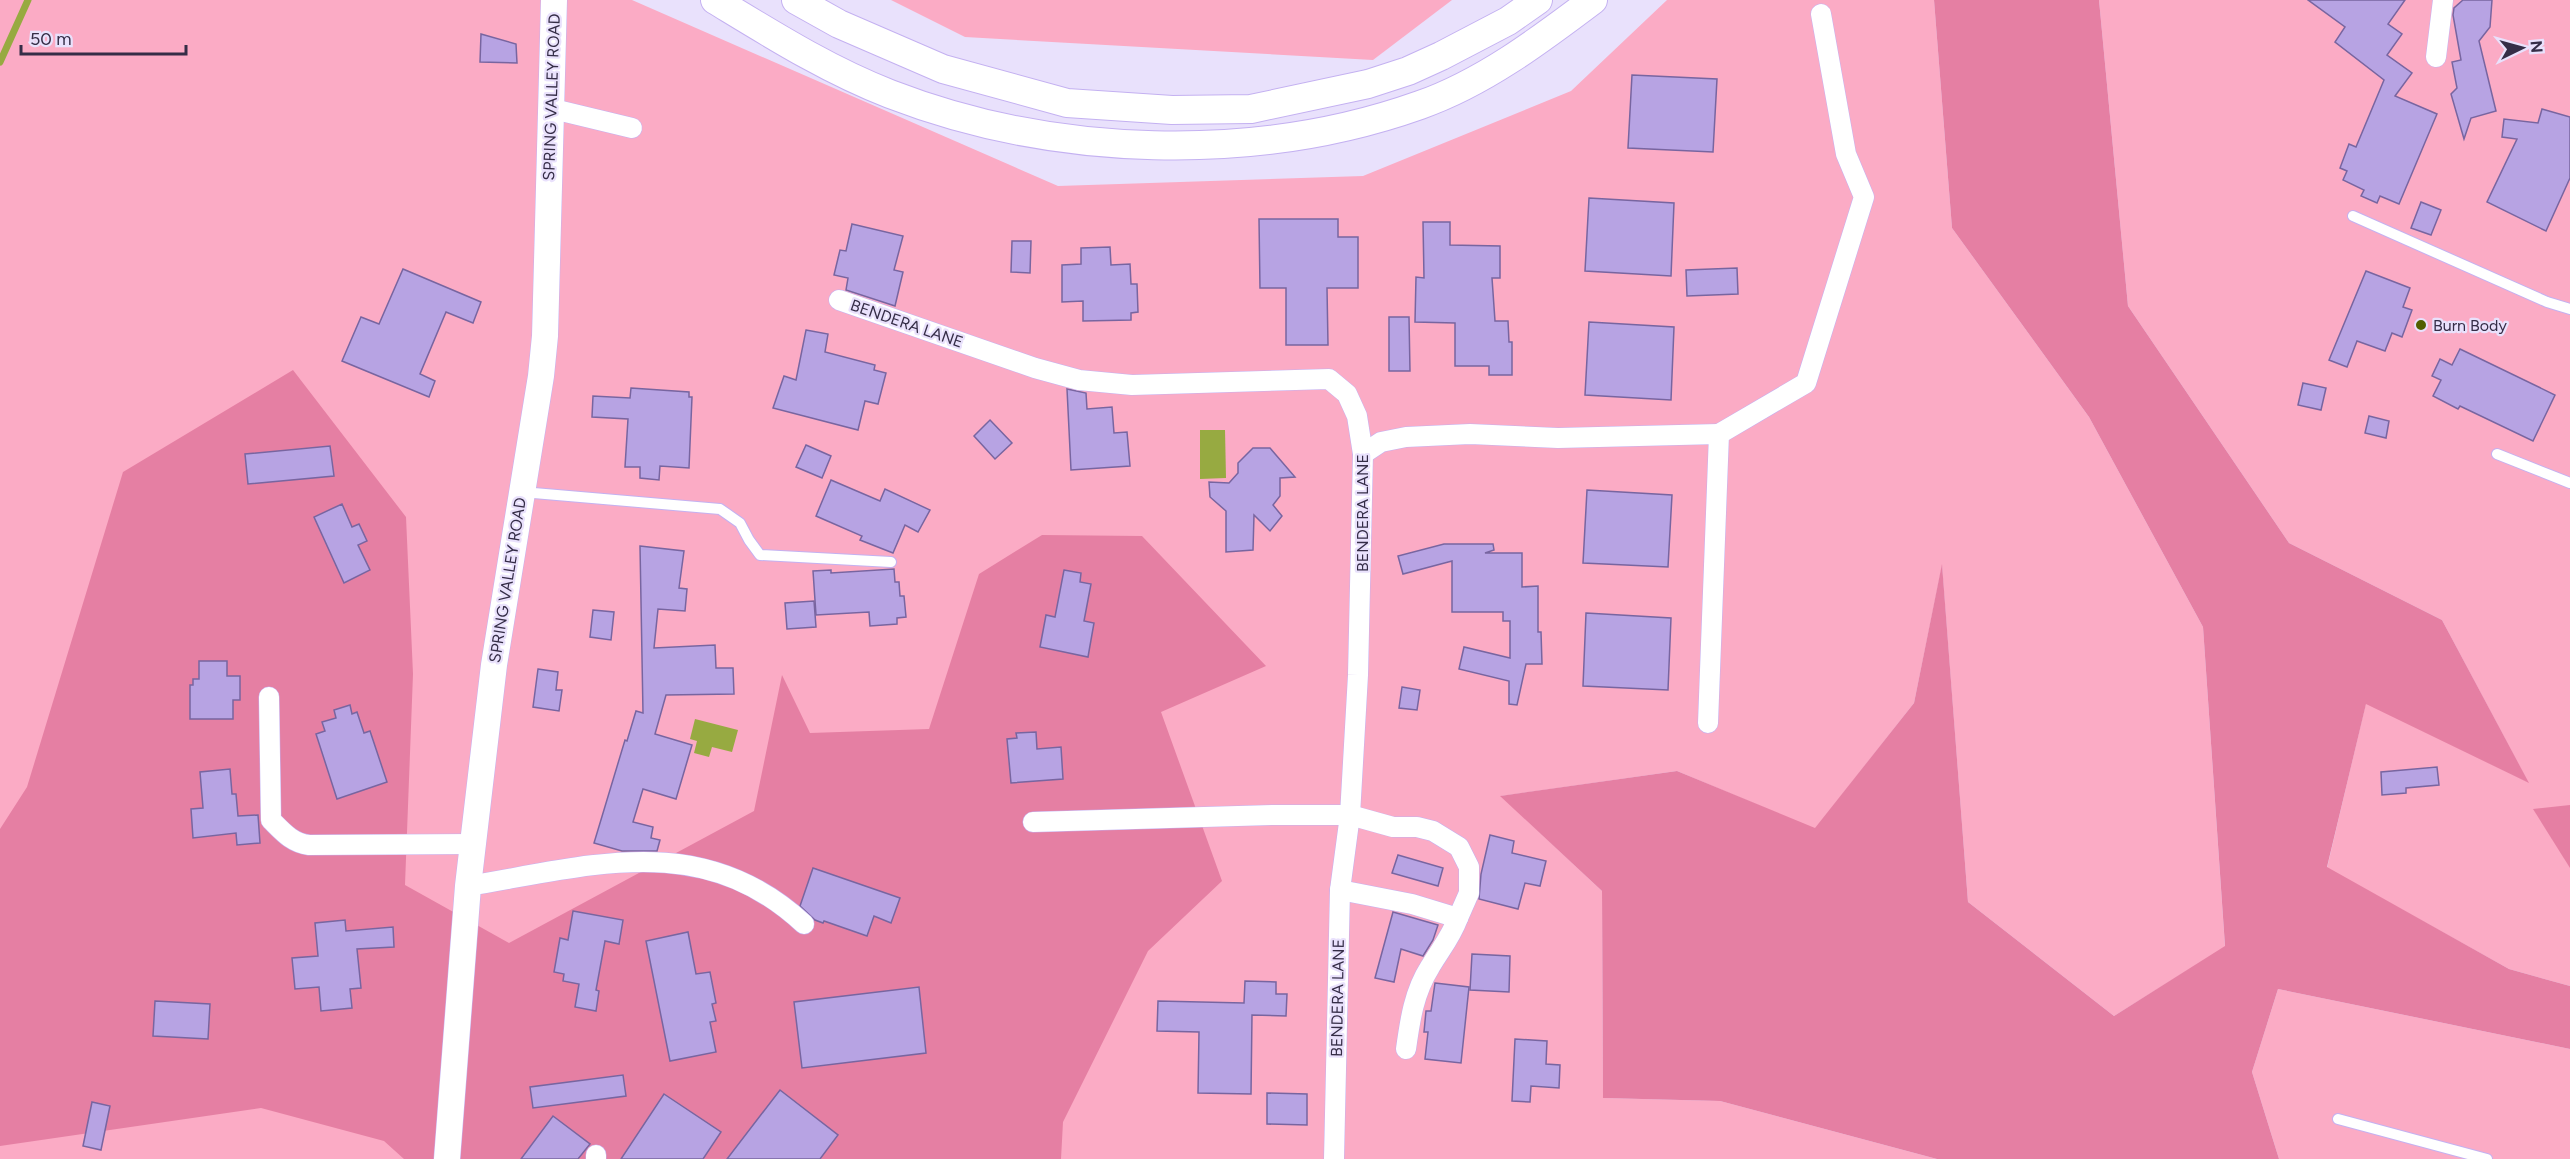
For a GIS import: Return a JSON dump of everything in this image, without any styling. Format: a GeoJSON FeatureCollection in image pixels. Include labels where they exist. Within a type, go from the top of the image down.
{"type":"FeatureCollection","features":[{"type":"Feature","properties":{"kind":"main road"},"geometry":{"type":"LineString","coordinates":[[715,0],[799,51],[890,94],[966,118],[1070,140],[1133,145],[1195,145],[1275,139],[1360,122],[1421,105],[1489,72],[1593,0]]}},
{"type":"Feature","properties":{"kind":"main road"},"geometry":{"type":"LineString","coordinates":[[796,0],[839,24],[943,69],[1067,103],[1172,110],[1251,109],[1368,84],[1408,71],[1441,56],[1508,21],[1538,0]]}},
{"type":"Feature","properties":{"kind":"street","name":"SPRING VALLEY ROAD"},"geometry":{"type":"LineString","coordinates":[[447,1159],[468,886],[494,665],[520,492],[541,376],[545,336],[549,108],[554,0]]}},
{"type":"Feature","properties":{"kind":"street"},"geometry":{"type":"LineString","coordinates":[[2436,57],[2443,0]]}},
{"type":"Feature","properties":{"kind":"street"},"geometry":{"type":"LineString","coordinates":[[1363,454],[1381,442],[1406,437],[1470,435],[1558,438],[1719,434],[1806,383],[1864,197],[1846,153],[1821,14]]}},
{"type":"Feature","properties":{"kind":"street"},"geometry":{"type":"LineString","coordinates":[[549,108],[632,128]]}},
{"type":"Feature","properties":{"kind":"street","name":"BENDERA LANE"},"geometry":{"type":"LineString","coordinates":[[839,300],[1035,368],[1079,380],[1132,386],[1329,379],[1347,394],[1353,409],[1363,454],[1359,652],[1350,815],[1340,890],[1334,1159]]}},
{"type":"Feature","properties":{"kind":"street"},"geometry":{"type":"LineString","coordinates":[[1708,723],[1719,434]]}},
{"type":"Feature","properties":{"kind":"street"},"geometry":{"type":"LineString","coordinates":[[269,697],[271,820],[286,835],[298,843],[309,845],[474,844]]}},
{"type":"Feature","properties":{"kind":"street"},"geometry":{"type":"LineString","coordinates":[[1033,822],[1350,815],[1393,827],[1417,827],[1433,831],[1459,847],[1469,867],[1469,893],[1451,936],[1429,968],[1420,987],[1411,1012],[1406,1049]]}},
{"type":"Feature","properties":{"kind":"street"},"geometry":{"type":"LineString","coordinates":[[468,886],[587,867],[653,860],[687,863],[713,869],[748,884],[785,906],[804,924]]}},
{"type":"Feature","properties":{"kind":"street"},"geometry":{"type":"LineString","coordinates":[[1340,890],[1412,904],[1458,918]]}},
{"type":"Feature","properties":{"kind":"lane"},"geometry":{"type":"LineString","coordinates":[[2353,216],[2547,302],[2570,309]]}},
{"type":"Feature","properties":{"kind":"lane"},"geometry":{"type":"LineString","coordinates":[[2497,454],[2570,483]]}},
{"type":"Feature","properties":{"kind":"lane"},"geometry":{"type":"LineString","coordinates":[[520,492],[720,508],[740,523],[748,540],[760,555],[891,562]]}},
{"type":"Feature","properties":{"kind":"lane"},"geometry":{"type":"LineString","coordinates":[[2338,1119],[2487,1159]]}},
{"type":"Feature","properties":{"kind":"shaded area"},"geometry":{"type":"Polygon","coordinates":[[[0,0],[632,0],[1058,186],[1363,176],[1571,91],[1667,0],[1934,0],[1952,228],[2089,417],[2203,627],[2225,947],[2114,1016],[1968,902],[1942,566],[1914,703],[1815,829],[1677,771],[1501,796],[1602,891],[1603,1098],[1720,1101],[1937,1159],[0,1159],[0,0]]]}},
{"type":"Feature","properties":{"kind":"shaded area"},"geometry":{"type":"Polygon","coordinates":[[[891,0],[1452,0],[1373,60],[965,37],[891,0]]]}},
{"type":"Feature","properties":{"kind":"shaded area"},"geometry":{"type":"Polygon","coordinates":[[[1934,0],[2099,0],[2128,306],[2289,543],[2442,620],[2529,783],[2366,704],[2327,867],[2509,969],[2570,986],[2570,1049],[2278,989],[2252,1072],[2279,1159],[1937,1159],[1720,1101],[1603,1098],[1602,891],[1500,796],[1677,771],[1815,828],[1914,703],[1942,564],[1968,902],[2114,1016],[2225,946],[2203,627],[2089,417],[1952,228],[1934,0]]]}},
{"type":"Feature","properties":{"kind":"shaded area"},"geometry":{"type":"Polygon","coordinates":[[[2099,0],[2570,0],[2570,986],[2509,969],[2327,868],[2366,703],[2528,782],[2442,620],[2289,543],[2128,306],[2099,0]]]}},
{"type":"Feature","properties":{"kind":"shaded area"},"geometry":{"type":"Polygon","coordinates":[[[293,370],[406,517],[413,674],[405,885],[509,943],[754,811],[782,675],[810,733],[929,729],[979,574],[1042,535],[1142,536],[1266,666],[1161,712],[1222,881],[1148,951],[1063,1122],[1061,1159],[404,1159],[384,1141],[261,1108],[0,1146],[0,829],[27,787],[123,472],[293,370]]]}},
{"type":"Feature","properties":{"kind":"shaded area"},"geometry":{"type":"Polygon","coordinates":[[[1200,430],[1225,430],[1226,478],[1200,479],[1200,430]]]}},
{"type":"Feature","properties":{"kind":"shaded area"},"geometry":{"type":"Polygon","coordinates":[[[695,719],[738,730],[732,752],[712,747],[709,757],[694,753],[697,741],[690,739],[695,719]]]}},
{"type":"Feature","properties":{"kind":"shaded area"},"geometry":{"type":"Polygon","coordinates":[[[2570,805],[2570,868],[2533,809],[2570,805]]]}},
{"type":"Feature","properties":{"kind":"shaded area"},"geometry":{"type":"Polygon","coordinates":[[[2278,989],[2570,1049],[2570,1159],[2279,1159],[2252,1072],[2278,989]]]}},
{"type":"Feature","properties":{"kind":"building"},"geometry":{"type":"Polygon","coordinates":[[[2308,0],[2405,0],[2388,24],[2402,34],[2387,55],[2412,73],[2395,96],[2437,114],[2399,204],[2380,196],[2377,203],[2361,196],[2364,190],[2343,180],[2347,171],[2340,168],[2349,144],[2356,147],[2384,80],[2335,42],[2345,27],[2308,0]]]}},
{"type":"Feature","properties":{"kind":"building"},"geometry":{"type":"Polygon","coordinates":[[[2463,0],[2492,0],[2490,27],[2479,41],[2496,111],[2471,118],[2464,139],[2451,94],[2457,88],[2452,62],[2461,60],[2453,15],[2454,8],[2463,0]]]}},
{"type":"Feature","properties":{"kind":"building"},"geometry":{"type":"Polygon","coordinates":[[[481,34],[516,44],[517,63],[480,62],[481,34]]]}},
{"type":"Feature","properties":{"kind":"building"},"geometry":{"type":"Polygon","coordinates":[[[1632,75],[1717,79],[1713,152],[1628,148],[1632,75]]]}},
{"type":"Feature","properties":{"kind":"building"},"geometry":{"type":"Polygon","coordinates":[[[2542,109],[2570,117],[2570,178],[2546,231],[2487,202],[2517,139],[2502,137],[2504,119],[2538,123],[2542,109]]]}},
{"type":"Feature","properties":{"kind":"building"},"geometry":{"type":"Polygon","coordinates":[[[1589,198],[1674,203],[1671,276],[1585,271],[1589,198]]]}},
{"type":"Feature","properties":{"kind":"building"},"geometry":{"type":"Polygon","coordinates":[[[2421,202],[2441,210],[2431,235],[2411,228],[2421,202]]]}},
{"type":"Feature","properties":{"kind":"building"},"geometry":{"type":"Polygon","coordinates":[[[1259,219],[1338,219],[1338,237],[1358,237],[1358,288],[1327,288],[1328,345],[1286,345],[1286,288],[1260,288],[1259,219]]]}},
{"type":"Feature","properties":{"kind":"building"},"geometry":{"type":"Polygon","coordinates":[[[1423,222],[1450,222],[1450,245],[1500,246],[1500,278],[1492,278],[1495,321],[1508,321],[1509,342],[1512,342],[1512,375],[1489,375],[1489,366],[1455,366],[1455,323],[1415,322],[1416,277],[1424,278],[1423,222]]]}},
{"type":"Feature","properties":{"kind":"building"},"geometry":{"type":"Polygon","coordinates":[[[852,224],[903,236],[894,270],[903,272],[895,306],[846,290],[848,278],[834,275],[840,250],[846,251],[852,224]]]}},
{"type":"Feature","properties":{"kind":"building"},"geometry":{"type":"Polygon","coordinates":[[[1012,241],[1031,241],[1030,273],[1011,272],[1012,241]]]}},
{"type":"Feature","properties":{"kind":"building"},"geometry":{"type":"Polygon","coordinates":[[[1110,247],[1111,265],[1130,264],[1131,284],[1137,284],[1138,312],[1131,313],[1131,320],[1083,321],[1083,301],[1062,302],[1062,265],[1081,264],[1081,248],[1110,247]]]}},
{"type":"Feature","properties":{"kind":"building"},"geometry":{"type":"Polygon","coordinates":[[[1737,268],[1738,294],[1687,296],[1686,270],[1737,268]]]}},
{"type":"Feature","properties":{"kind":"building"},"geometry":{"type":"Polygon","coordinates":[[[403,269],[481,302],[473,323],[446,312],[420,374],[435,381],[429,397],[342,361],[361,317],[379,324],[403,269]]]}},
{"type":"Feature","properties":{"kind":"building"},"geometry":{"type":"Polygon","coordinates":[[[2366,271],[2410,288],[2403,307],[2412,310],[2402,337],[2392,333],[2385,351],[2357,341],[2347,367],[2329,360],[2366,271]]]}},
{"type":"Feature","properties":{"kind":"building"},"geometry":{"type":"Polygon","coordinates":[[[1389,317],[1409,317],[1410,371],[1389,371],[1389,317]]]}},
{"type":"Feature","properties":{"kind":"building"},"geometry":{"type":"Polygon","coordinates":[[[1589,322],[1674,327],[1671,400],[1585,395],[1589,322]]]}},
{"type":"Feature","properties":{"kind":"building"},"geometry":{"type":"Polygon","coordinates":[[[806,330],[828,334],[825,352],[875,365],[874,370],[886,373],[878,404],[865,401],[858,430],[773,408],[784,376],[796,380],[806,330]]]}},
{"type":"Feature","properties":{"kind":"building"},"geometry":{"type":"Polygon","coordinates":[[[2460,349],[2555,395],[2533,441],[2460,406],[2458,409],[2433,396],[2441,380],[2432,376],[2440,359],[2452,365],[2460,349]]]}},
{"type":"Feature","properties":{"kind":"building"},"geometry":{"type":"Polygon","coordinates":[[[2303,383],[2326,388],[2321,410],[2298,405],[2303,383]]]}},
{"type":"Feature","properties":{"kind":"building"},"geometry":{"type":"Polygon","coordinates":[[[631,388],[689,392],[689,397],[692,397],[689,468],[660,466],[659,480],[640,478],[640,467],[625,467],[628,419],[592,417],[593,396],[630,398],[631,388]]]}},
{"type":"Feature","properties":{"kind":"building"},"geometry":{"type":"Polygon","coordinates":[[[1067,389],[1086,393],[1087,409],[1112,407],[1114,433],[1127,432],[1130,466],[1071,470],[1067,389]]]}},
{"type":"Feature","properties":{"kind":"building"},"geometry":{"type":"Polygon","coordinates":[[[2369,416],[2389,421],[2386,438],[2365,433],[2369,416]]]}},
{"type":"Feature","properties":{"kind":"building"},"geometry":{"type":"Polygon","coordinates":[[[990,420],[1012,443],[995,459],[974,436],[990,420]]]}},
{"type":"Feature","properties":{"kind":"building"},"geometry":{"type":"Polygon","coordinates":[[[806,445],[831,456],[822,478],[796,467],[806,445]]]}},
{"type":"Feature","properties":{"kind":"building"},"geometry":{"type":"Polygon","coordinates":[[[330,446],[334,476],[248,484],[245,454],[330,446]]]}},
{"type":"Feature","properties":{"kind":"building"},"geometry":{"type":"Polygon","coordinates":[[[1253,448],[1270,448],[1295,477],[1280,478],[1280,496],[1273,505],[1282,516],[1270,531],[1254,515],[1253,550],[1226,552],[1226,511],[1210,497],[1209,482],[1229,483],[1238,473],[1238,463],[1253,448]]]}},
{"type":"Feature","properties":{"kind":"building"},"geometry":{"type":"Polygon","coordinates":[[[831,480],[880,501],[885,489],[930,510],[918,532],[905,525],[893,553],[860,540],[862,536],[816,516],[831,480]]]}},
{"type":"Feature","properties":{"kind":"building"},"geometry":{"type":"Polygon","coordinates":[[[1587,490],[1672,495],[1668,567],[1583,563],[1587,490]]]}},
{"type":"Feature","properties":{"kind":"building"},"geometry":{"type":"Polygon","coordinates":[[[342,504],[352,527],[359,524],[367,541],[358,545],[370,570],[344,583],[314,517],[342,504]]]}},
{"type":"Feature","properties":{"kind":"building"},"geometry":{"type":"Polygon","coordinates":[[[1444,544],[1493,544],[1494,550],[1485,553],[1522,553],[1522,587],[1538,586],[1538,632],[1541,632],[1542,664],[1526,664],[1517,705],[1509,704],[1509,681],[1459,669],[1464,647],[1510,658],[1510,621],[1503,621],[1503,612],[1452,612],[1452,561],[1403,574],[1398,556],[1444,544]]]}},
{"type":"Feature","properties":{"kind":"building"},"geometry":{"type":"Polygon","coordinates":[[[640,546],[684,551],[679,588],[687,589],[685,611],[658,609],[654,648],[715,645],[716,668],[733,668],[734,694],[666,695],[655,734],[692,745],[676,799],[643,789],[633,822],[653,827],[651,838],[660,840],[657,851],[622,851],[594,843],[625,740],[627,741],[636,711],[643,713],[640,546]]]}},
{"type":"Feature","properties":{"kind":"building"},"geometry":{"type":"Polygon","coordinates":[[[894,569],[895,582],[899,582],[900,596],[904,596],[906,617],[897,618],[897,624],[870,626],[869,612],[816,615],[813,571],[831,570],[831,573],[894,569]]]}},
{"type":"Feature","properties":{"kind":"building"},"geometry":{"type":"Polygon","coordinates":[[[1064,570],[1081,573],[1080,582],[1091,584],[1084,621],[1094,623],[1088,657],[1040,647],[1046,615],[1055,617],[1064,570]]]}},
{"type":"Feature","properties":{"kind":"building"},"geometry":{"type":"Polygon","coordinates":[[[814,601],[816,627],[787,629],[785,603],[814,601]]]}},
{"type":"Feature","properties":{"kind":"building"},"geometry":{"type":"Polygon","coordinates":[[[593,610],[614,612],[611,640],[590,637],[593,610]]]}},
{"type":"Feature","properties":{"kind":"building"},"geometry":{"type":"Polygon","coordinates":[[[1586,613],[1671,618],[1668,690],[1583,686],[1586,613]]]}},
{"type":"Feature","properties":{"kind":"building"},"geometry":{"type":"Polygon","coordinates":[[[199,661],[227,661],[227,676],[240,676],[240,700],[233,700],[233,719],[190,719],[190,685],[193,685],[193,679],[199,679],[199,661]]]}},
{"type":"Feature","properties":{"kind":"building"},"geometry":{"type":"Polygon","coordinates":[[[538,669],[558,672],[556,690],[562,690],[559,711],[533,707],[538,669]]]}},
{"type":"Feature","properties":{"kind":"building"},"geometry":{"type":"Polygon","coordinates":[[[1402,687],[1420,690],[1417,710],[1399,708],[1402,687]]]}},
{"type":"Feature","properties":{"kind":"building"},"geometry":{"type":"Polygon","coordinates":[[[350,705],[352,714],[357,712],[364,733],[370,731],[387,782],[337,799],[316,734],[325,731],[322,722],[336,718],[334,710],[350,705]]]}},
{"type":"Feature","properties":{"kind":"building"},"geometry":{"type":"Polygon","coordinates":[[[1036,732],[1037,749],[1061,747],[1063,779],[1011,783],[1007,739],[1017,738],[1016,733],[1036,732]]]}},
{"type":"Feature","properties":{"kind":"building"},"geometry":{"type":"Polygon","coordinates":[[[2437,767],[2439,785],[2406,788],[2406,793],[2382,795],[2381,772],[2437,767]]]}},
{"type":"Feature","properties":{"kind":"building"},"geometry":{"type":"Polygon","coordinates":[[[230,769],[232,794],[236,794],[238,816],[258,815],[260,843],[237,845],[236,833],[193,838],[191,809],[203,808],[200,772],[230,769]]]}},
{"type":"Feature","properties":{"kind":"building"},"geometry":{"type":"Polygon","coordinates":[[[1490,835],[1514,841],[1512,853],[1546,861],[1540,886],[1525,883],[1518,909],[1479,899],[1481,874],[1490,835]]]}},
{"type":"Feature","properties":{"kind":"building"},"geometry":{"type":"Polygon","coordinates":[[[1398,855],[1443,868],[1438,886],[1392,873],[1398,855]]]}},
{"type":"Feature","properties":{"kind":"building"},"geometry":{"type":"Polygon","coordinates":[[[813,868],[900,898],[891,923],[874,916],[867,936],[815,920],[800,906],[813,868]]]}},
{"type":"Feature","properties":{"kind":"building"},"geometry":{"type":"Polygon","coordinates":[[[573,911],[623,920],[619,944],[605,941],[596,990],[599,991],[596,1011],[575,1007],[579,984],[563,981],[564,974],[554,972],[560,938],[568,940],[573,911]]]}},
{"type":"Feature","properties":{"kind":"building"},"geometry":{"type":"Polygon","coordinates":[[[1393,912],[1438,925],[1433,940],[1423,956],[1401,949],[1394,982],[1375,978],[1393,912]]]}},
{"type":"Feature","properties":{"kind":"building"},"geometry":{"type":"Polygon","coordinates":[[[345,920],[346,931],[393,927],[394,947],[357,949],[361,988],[350,989],[352,1008],[321,1011],[319,987],[295,989],[292,958],[318,956],[315,923],[345,920]]]}},
{"type":"Feature","properties":{"kind":"building"},"geometry":{"type":"Polygon","coordinates":[[[688,932],[696,974],[710,972],[716,1003],[712,1004],[716,1021],[710,1022],[716,1052],[670,1061],[646,941],[688,932]]]}},
{"type":"Feature","properties":{"kind":"building"},"geometry":{"type":"Polygon","coordinates":[[[1472,954],[1510,956],[1509,992],[1470,990],[1472,954]]]}},
{"type":"Feature","properties":{"kind":"building"},"geometry":{"type":"Polygon","coordinates":[[[1245,981],[1276,982],[1276,994],[1287,994],[1286,1016],[1252,1015],[1251,1094],[1198,1093],[1199,1032],[1157,1031],[1158,1001],[1244,1003],[1245,981]]]}},
{"type":"Feature","properties":{"kind":"building"},"geometry":{"type":"Polygon","coordinates":[[[1435,983],[1469,987],[1461,1063],[1425,1059],[1428,1032],[1424,1032],[1426,1011],[1431,1011],[1435,983]]]}},
{"type":"Feature","properties":{"kind":"building"},"geometry":{"type":"Polygon","coordinates":[[[919,987],[926,1053],[802,1068],[794,1002],[919,987]]]}},
{"type":"Feature","properties":{"kind":"building"},"geometry":{"type":"Polygon","coordinates":[[[155,1001],[210,1004],[208,1039],[153,1036],[155,1001]]]}},
{"type":"Feature","properties":{"kind":"building"},"geometry":{"type":"Polygon","coordinates":[[[1515,1039],[1547,1041],[1546,1064],[1560,1065],[1559,1088],[1531,1086],[1530,1102],[1512,1101],[1515,1039]]]}},
{"type":"Feature","properties":{"kind":"building"},"geometry":{"type":"Polygon","coordinates":[[[623,1075],[626,1096],[533,1108],[530,1087],[623,1075]]]}},
{"type":"Feature","properties":{"kind":"building"},"geometry":{"type":"Polygon","coordinates":[[[780,1090],[838,1135],[820,1159],[727,1159],[780,1090]]]}},
{"type":"Feature","properties":{"kind":"building"},"geometry":{"type":"Polygon","coordinates":[[[1267,1093],[1307,1094],[1307,1125],[1267,1124],[1267,1093]]]}},
{"type":"Feature","properties":{"kind":"building"},"geometry":{"type":"Polygon","coordinates":[[[664,1094],[721,1132],[703,1159],[621,1159],[664,1094]]]}},
{"type":"Feature","properties":{"kind":"building"},"geometry":{"type":"Polygon","coordinates":[[[92,1102],[110,1106],[101,1150],[83,1146],[92,1102]]]}},
{"type":"Feature","properties":{"kind":"building"},"geometry":{"type":"Polygon","coordinates":[[[553,1116],[590,1144],[578,1159],[521,1159],[553,1116]]]}},
{"type":"Feature","properties":{"kind":"waterway"},"geometry":{"type":"LineString","coordinates":[[0,62],[28,0]]}},
{"type":"Feature","properties":{"kind":"place","name":"Burn Body"},"geometry":{"type":"Point","coordinates":[2421,325]}}]}
